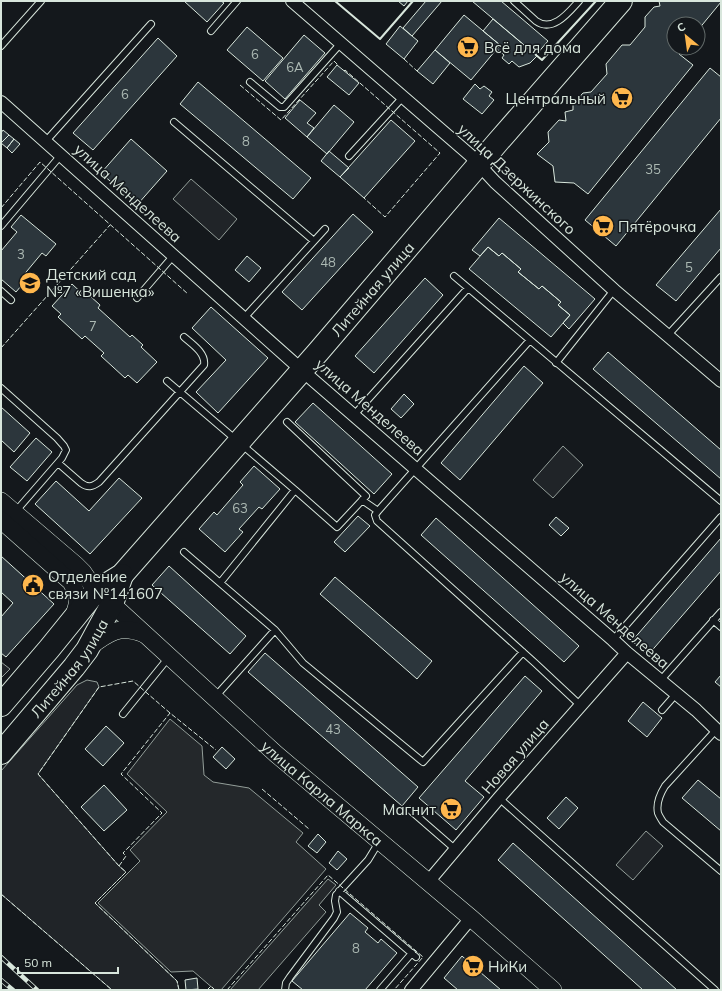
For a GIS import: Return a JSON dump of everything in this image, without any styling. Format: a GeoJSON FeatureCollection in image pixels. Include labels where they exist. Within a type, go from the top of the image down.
{"type":"FeatureCollection","features":[{"type":"Feature","properties":{"kind":"highway","name":"Литейная улица"},"geometry":{"type":"LineString","coordinates":[[1,753],[80,658],[104,598],[122,575],[302,370],[621,1]]}},
{"type":"Feature","properties":{"kind":"highway","name":"Литейная улица"},"geometry":{"type":"LineString","coordinates":[[1,705],[73,620],[104,598]]}},
{"type":"Feature","properties":{"kind":"street","name":"улица Дзержинского"},"geometry":{"type":"LineString","coordinates":[[292,1],[470,155],[495,182],[614,290],[721,381]]}},
{"type":"Feature","properties":{"kind":"street","name":"улица Менделеева"},"geometry":{"type":"LineString","coordinates":[[1,102],[302,370],[627,653],[696,710],[719,732]]}},
{"type":"Feature","properties":{"kind":"street","name":"улица Карла Маркса"},"geometry":{"type":"LineString","coordinates":[[1,500],[8,516],[71,582],[77,593],[78,605],[73,620]]}},
{"type":"Feature","properties":{"kind":"street","name":"улица Карла Маркса"},"geometry":{"type":"LineString","coordinates":[[8,516],[84,572],[104,598],[276,754],[471,918],[553,990]]}},
{"type":"Feature","properties":{"kind":"street","name":"улица Карла Маркса"},"geometry":{"type":"LineString","coordinates":[[71,582],[104,598]]}},
{"type":"Feature","properties":{"kind":"street"},"geometry":{"type":"LineString","coordinates":[[80,658],[102,638],[113,632],[124,629],[144,634]]}},
{"type":"Feature","properties":{"kind":"street","name":"Новая улица"},"geometry":{"type":"LineString","coordinates":[[428,882],[499,798],[627,653]]}},
{"type":"Feature","properties":{"kind":"street"},"geometry":{"type":"LineString","coordinates":[[411,990],[471,918]]}},
{"type":"Feature","properties":{"kind":"lane"},"geometry":{"type":"LineString","coordinates":[[1,46],[41,1]]}},
{"type":"Feature","properties":{"kind":"lane"},"geometry":{"type":"LineString","coordinates":[[211,31],[237,1]]}},
{"type":"Feature","properties":{"kind":"lane"},"geometry":{"type":"LineString","coordinates":[[514,1],[536,21],[540,24],[546,25],[552,24],[565,17],[579,1]]}},
{"type":"Feature","properties":{"kind":"lane"},"geometry":{"type":"LineString","coordinates":[[46,141],[151,24]]}},
{"type":"Feature","properties":{"kind":"lane"},"geometry":{"type":"LineString","coordinates":[[250,82],[280,106],[284,107],[340,43]]}},
{"type":"Feature","properties":{"kind":"lane"},"geometry":{"type":"LineString","coordinates":[[349,156],[403,97]]}},
{"type":"Feature","properties":{"kind":"lane"},"geometry":{"type":"LineString","coordinates":[[174,122],[314,241]]}},
{"type":"Feature","properties":{"kind":"lane"},"geometry":{"type":"LineString","coordinates":[[1,226],[61,155]]}},
{"type":"Feature","properties":{"kind":"lane"},"geometry":{"type":"LineString","coordinates":[[244,318],[325,229]]}},
{"type":"Feature","properties":{"kind":"lane"},"geometry":{"type":"LineString","coordinates":[[137,298],[174,256]]}},
{"type":"Feature","properties":{"kind":"lane"},"geometry":{"type":"LineString","coordinates":[[454,276],[721,502]]}},
{"type":"Feature","properties":{"kind":"lane"},"geometry":{"type":"LineString","coordinates":[[668,335],[721,277]]}},
{"type":"Feature","properties":{"kind":"lane"},"geometry":{"type":"LineString","coordinates":[[354,415],[468,288]]}},
{"type":"Feature","properties":{"kind":"lane"},"geometry":{"type":"LineString","coordinates":[[556,362],[614,290]]}},
{"type":"Feature","properties":{"kind":"lane"},"geometry":{"type":"LineString","coordinates":[[1,291],[11,300]]}},
{"type":"Feature","properties":{"kind":"lane"},"geometry":{"type":"LineString","coordinates":[[58,463],[81,484],[90,487],[99,482],[204,365],[205,360],[203,356],[184,337]]}},
{"type":"Feature","properties":{"kind":"lane"},"geometry":{"type":"LineString","coordinates":[[530,340],[375,516],[377,521],[581,706]]}},
{"type":"Feature","properties":{"kind":"lane"},"geometry":{"type":"LineString","coordinates":[[167,381],[337,527],[366,496],[287,422]]}},
{"type":"Feature","properties":{"kind":"lane"},"geometry":{"type":"LineString","coordinates":[[1,388],[57,438],[66,450],[58,463],[8,516]]}},
{"type":"Feature","properties":{"kind":"lane"},"geometry":{"type":"LineString","coordinates":[[220,583],[295,490]]}},
{"type":"Feature","properties":{"kind":"lane"},"geometry":{"type":"LineString","coordinates":[[362,500],[378,511]]}},
{"type":"Feature","properties":{"kind":"lane"},"geometry":{"type":"LineString","coordinates":[[613,640],[721,517]]}},
{"type":"Feature","properties":{"kind":"lane"},"geometry":{"type":"LineString","coordinates":[[184,552],[275,630],[303,663],[423,762],[523,652]]}},
{"type":"Feature","properties":{"kind":"lane"},"geometry":{"type":"LineString","coordinates":[[660,681],[721,612]]}},
{"type":"Feature","properties":{"kind":"lane"},"geometry":{"type":"LineString","coordinates":[[714,620],[721,627]]}},
{"type":"Feature","properties":{"kind":"lane"},"geometry":{"type":"LineString","coordinates":[[214,698],[275,630]]}},
{"type":"Feature","properties":{"kind":"lane"},"geometry":{"type":"LineString","coordinates":[[124,714],[169,657]]}},
{"type":"Feature","properties":{"kind":"lane"},"geometry":{"type":"LineString","coordinates":[[662,710],[676,694]]}},
{"type":"Feature","properties":{"kind":"lane"},"geometry":{"type":"LineString","coordinates":[[719,732],[665,786],[660,793],[658,813],[663,822],[721,871]]}},
{"type":"Feature","properties":{"kind":"lane"},"geometry":{"type":"LineString","coordinates":[[499,798],[715,990]]}},
{"type":"Feature","properties":{"kind":"lane"},"geometry":{"type":"LineString","coordinates":[[410,810],[456,850]]}},
{"type":"Feature","properties":{"kind":"lane"},"geometry":{"type":"LineString","coordinates":[[285,990],[286,983],[290,977],[334,918],[337,912],[335,901],[336,895],[368,860],[380,841]]}},
{"type":"Feature","properties":{"kind":"lane"},"geometry":{"type":"LineString","coordinates":[[339,892],[414,955],[380,990]]}},
{"type":"Feature","properties":{"kind":"shaded area"},"geometry":{"type":"Polygon","coordinates":[[[191,179],[237,219],[219,240],[173,199],[191,179]]]}},
{"type":"Feature","properties":{"kind":"shaded area"},"geometry":{"type":"Polygon","coordinates":[[[563,446],[583,465],[553,498],[533,480],[563,446]]]}},
{"type":"Feature","properties":{"kind":"shaded area"},"geometry":{"type":"Polygon","coordinates":[[[1,662],[10,669],[1,678],[1,662]]]}},
{"type":"Feature","properties":{"kind":"shaded area"},"geometry":{"type":"Polygon","coordinates":[[[87,680],[97,682],[99,687],[38,774],[126,872],[95,903],[177,981],[179,990],[112,990],[1,894],[1,771],[77,685],[87,680]]]}},
{"type":"Feature","properties":{"kind":"shaded area"},"geometry":{"type":"Polygon","coordinates":[[[170,719],[202,746],[204,775],[213,782],[249,788],[303,833],[296,842],[326,869],[221,990],[215,990],[193,971],[171,972],[98,903],[140,861],[130,850],[167,812],[127,774],[170,719]]]}},
{"type":"Feature","properties":{"kind":"shaded area"},"geometry":{"type":"Polygon","coordinates":[[[646,831],[663,846],[633,880],[616,865],[646,831]]]}},
{"type":"Feature","properties":{"kind":"shaded area"},"geometry":{"type":"Polygon","coordinates":[[[328,879],[336,885],[319,905],[326,912],[258,990],[230,990],[328,879]]]}},
{"type":"Feature","properties":{"kind":"building"},"geometry":{"type":"Polygon","coordinates":[[[184,1],[221,1],[224,3],[207,22],[184,1]]]}},
{"type":"Feature","properties":{"kind":"building"},"geometry":{"type":"Polygon","coordinates":[[[398,1],[408,1],[404,6],[398,1]]]}},
{"type":"Feature","properties":{"kind":"building"},"geometry":{"type":"Polygon","coordinates":[[[426,1],[442,1],[412,36],[403,28],[426,1]]]}},
{"type":"Feature","properties":{"kind":"building"},"geometry":{"type":"Polygon","coordinates":[[[472,1],[501,1],[548,41],[536,55],[472,1]]]}},
{"type":"Feature","properties":{"kind":"building","name":"Центральный"},"geometry":{"type":"Polygon","coordinates":[[[659,1],[721,1],[706,20],[706,16],[666,16],[666,56],[682,56],[693,65],[588,194],[574,183],[555,182],[553,166],[537,154],[549,142],[548,132],[559,120],[566,121],[565,112],[573,110],[573,104],[583,93],[591,92],[607,74],[606,64],[622,45],[630,45],[645,27],[645,17],[654,7],[660,6],[659,1]]]}},
{"type":"Feature","properties":{"kind":"building","name":"Всё для дома"},"geometry":{"type":"Polygon","coordinates":[[[464,15],[500,45],[471,80],[435,50],[464,15]]]}},
{"type":"Feature","properties":{"kind":"building"},"geometry":{"type":"Polygon","coordinates":[[[493,19],[537,56],[530,63],[519,67],[512,61],[509,64],[502,58],[504,55],[497,49],[500,45],[483,31],[493,19]]]}},
{"type":"Feature","properties":{"kind":"building"},"geometry":{"type":"Polygon","coordinates":[[[400,26],[418,41],[404,59],[386,44],[400,26]]]}},
{"type":"Feature","properties":{"kind":"building"},"geometry":{"type":"Polygon","coordinates":[[[247,27],[283,58],[263,81],[227,50],[247,27]]]}},
{"type":"Feature","properties":{"kind":"building"},"geometry":{"type":"Polygon","coordinates":[[[304,35],[325,53],[285,99],[265,81],[304,35]]]}},
{"type":"Feature","properties":{"kind":"building"},"geometry":{"type":"Polygon","coordinates":[[[158,38],[177,56],[93,150],[73,133],[158,38]]]}},
{"type":"Feature","properties":{"kind":"building"},"geometry":{"type":"Polygon","coordinates":[[[435,50],[450,63],[433,84],[417,71],[435,50]]]}},
{"type":"Feature","properties":{"kind":"building"},"geometry":{"type":"Polygon","coordinates":[[[337,65],[359,83],[349,95],[327,77],[337,65]]]}},
{"type":"Feature","properties":{"kind":"building"},"geometry":{"type":"Polygon","coordinates":[[[710,68],[721,77],[721,118],[616,246],[585,220],[710,68]]]}},
{"type":"Feature","properties":{"kind":"building"},"geometry":{"type":"Polygon","coordinates":[[[198,82],[311,178],[293,199],[180,104],[198,82]]]}},
{"type":"Feature","properties":{"kind":"building"},"geometry":{"type":"Polygon","coordinates":[[[475,84],[480,89],[484,86],[492,92],[489,96],[494,100],[482,114],[463,99],[475,84]]]}},
{"type":"Feature","properties":{"kind":"building"},"geometry":{"type":"Polygon","coordinates":[[[300,100],[316,113],[307,123],[314,128],[307,137],[285,118],[300,100]]]}},
{"type":"Feature","properties":{"kind":"building"},"geometry":{"type":"Polygon","coordinates":[[[334,105],[354,122],[327,154],[307,137],[334,105]]]}},
{"type":"Feature","properties":{"kind":"building"},"geometry":{"type":"Polygon","coordinates":[[[391,120],[415,141],[364,198],[340,177],[391,120]]]}},
{"type":"Feature","properties":{"kind":"building"},"geometry":{"type":"Polygon","coordinates":[[[3,130],[9,135],[1,143],[1,133],[3,130]]]}},
{"type":"Feature","properties":{"kind":"building"},"geometry":{"type":"Polygon","coordinates":[[[9,135],[14,139],[7,148],[1,143],[9,135]]]}},
{"type":"Feature","properties":{"kind":"building"},"geometry":{"type":"Polygon","coordinates":[[[14,139],[20,144],[12,153],[7,148],[14,139]]]}},
{"type":"Feature","properties":{"kind":"building"},"geometry":{"type":"Polygon","coordinates":[[[131,139],[167,171],[137,205],[101,173],[131,139]]]}},
{"type":"Feature","properties":{"kind":"building"},"geometry":{"type":"Polygon","coordinates":[[[329,151],[349,168],[340,177],[321,161],[329,151]]]}},
{"type":"Feature","properties":{"kind":"building"},"geometry":{"type":"Polygon","coordinates":[[[721,209],[721,248],[676,301],[656,285],[721,209]]]}},
{"type":"Feature","properties":{"kind":"building"},"geometry":{"type":"Polygon","coordinates":[[[353,214],[373,232],[302,310],[282,292],[353,214]]]}},
{"type":"Feature","properties":{"kind":"building"},"geometry":{"type":"Polygon","coordinates":[[[21,215],[56,244],[46,256],[42,253],[22,277],[26,280],[16,292],[1,279],[1,251],[17,232],[11,227],[21,215]]]}},
{"type":"Feature","properties":{"kind":"building"},"geometry":{"type":"Polygon","coordinates":[[[499,218],[595,299],[569,329],[563,323],[570,315],[558,305],[561,302],[542,286],[539,289],[518,272],[521,269],[502,253],[499,256],[488,247],[480,256],[472,250],[499,218]]]}},
{"type":"Feature","properties":{"kind":"building"},"geometry":{"type":"Polygon","coordinates":[[[488,247],[499,256],[502,253],[521,269],[518,272],[539,289],[542,286],[561,302],[558,305],[570,315],[551,337],[469,269],[488,247]]]}},
{"type":"Feature","properties":{"kind":"building"},"geometry":{"type":"Polygon","coordinates":[[[247,256],[261,268],[249,282],[235,270],[247,256]]]}},
{"type":"Feature","properties":{"kind":"building"},"geometry":{"type":"Polygon","coordinates":[[[425,278],[443,295],[374,373],[355,356],[425,278]]]}},
{"type":"Feature","properties":{"kind":"building"},"geometry":{"type":"Polygon","coordinates":[[[72,284],[87,298],[89,295],[100,305],[98,308],[130,337],[132,335],[143,345],[141,347],[157,362],[137,383],[128,375],[125,378],[101,356],[104,353],[85,336],[82,339],[58,317],[61,314],[52,306],[72,284]]]}},
{"type":"Feature","properties":{"kind":"building"},"geometry":{"type":"Polygon","coordinates":[[[211,307],[268,358],[218,413],[196,392],[226,360],[192,328],[211,307]]]}},
{"type":"Feature","properties":{"kind":"building"},"geometry":{"type":"Polygon","coordinates":[[[608,352],[721,450],[721,479],[593,369],[608,352]]]}},
{"type":"Feature","properties":{"kind":"building"},"geometry":{"type":"Polygon","coordinates":[[[524,366],[543,383],[460,480],[441,463],[524,366]]]}},
{"type":"Feature","properties":{"kind":"building"},"geometry":{"type":"Polygon","coordinates":[[[404,394],[414,404],[401,418],[391,409],[404,394]]]}},
{"type":"Feature","properties":{"kind":"building"},"geometry":{"type":"Polygon","coordinates":[[[313,403],[392,474],[374,494],[295,422],[313,403]]]}},
{"type":"Feature","properties":{"kind":"building"},"geometry":{"type":"Polygon","coordinates":[[[1,407],[30,433],[14,452],[1,440],[1,407]]]}},
{"type":"Feature","properties":{"kind":"building"},"geometry":{"type":"Polygon","coordinates":[[[36,438],[52,452],[27,481],[10,467],[36,438]]]}},
{"type":"Feature","properties":{"kind":"building"},"geometry":{"type":"Polygon","coordinates":[[[254,466],[280,489],[262,509],[259,507],[239,529],[243,532],[225,552],[199,529],[214,512],[217,515],[243,485],[240,482],[254,466]]]}},
{"type":"Feature","properties":{"kind":"building"},"geometry":{"type":"Polygon","coordinates":[[[119,478],[142,498],[90,554],[35,504],[56,481],[89,511],[119,478]]]}},
{"type":"Feature","properties":{"kind":"building"},"geometry":{"type":"Polygon","coordinates":[[[358,516],[370,526],[345,552],[334,542],[358,516]]]}},
{"type":"Feature","properties":{"kind":"building"},"geometry":{"type":"Polygon","coordinates":[[[556,517],[569,528],[561,536],[549,525],[556,517]]]}},
{"type":"Feature","properties":{"kind":"building"},"geometry":{"type":"Polygon","coordinates":[[[436,518],[579,646],[564,662],[421,535],[436,518]]]}},
{"type":"Feature","properties":{"kind":"building"},"geometry":{"type":"Polygon","coordinates":[[[721,538],[721,571],[648,655],[632,641],[721,538]]]}},
{"type":"Feature","properties":{"kind":"building"},"geometry":{"type":"Polygon","coordinates":[[[1,556],[54,604],[6,657],[1,653],[1,617],[13,603],[1,592],[1,556]]]}},
{"type":"Feature","properties":{"kind":"building"},"geometry":{"type":"Polygon","coordinates":[[[169,566],[246,636],[230,654],[152,585],[169,566]]]}},
{"type":"Feature","properties":{"kind":"building"},"geometry":{"type":"Polygon","coordinates":[[[335,577],[432,661],[417,679],[320,594],[335,577]]]}},
{"type":"Feature","properties":{"kind":"building"},"geometry":{"type":"Polygon","coordinates":[[[265,653],[418,787],[402,806],[248,672],[265,653]]]}},
{"type":"Feature","properties":{"kind":"building"},"geometry":{"type":"Polygon","coordinates":[[[721,675],[721,687],[715,682],[721,675]]]}},
{"type":"Feature","properties":{"kind":"building"},"geometry":{"type":"Polygon","coordinates":[[[525,676],[542,691],[465,781],[484,797],[456,830],[419,798],[525,676]]]}},
{"type":"Feature","properties":{"kind":"building"},"geometry":{"type":"Polygon","coordinates":[[[643,702],[662,718],[647,737],[628,721],[643,702]]]}},
{"type":"Feature","properties":{"kind":"building"},"geometry":{"type":"Polygon","coordinates":[[[106,726],[124,743],[103,766],[85,749],[106,726]]]}},
{"type":"Feature","properties":{"kind":"building"},"geometry":{"type":"Polygon","coordinates":[[[222,747],[235,759],[226,769],[213,757],[222,747]]]}},
{"type":"Feature","properties":{"kind":"building"},"geometry":{"type":"Polygon","coordinates":[[[698,780],[721,799],[721,831],[682,798],[698,780]]]}},
{"type":"Feature","properties":{"kind":"building"},"geometry":{"type":"Polygon","coordinates":[[[104,785],[127,810],[104,831],[81,807],[104,785]]]}},
{"type":"Feature","properties":{"kind":"building"},"geometry":{"type":"Polygon","coordinates":[[[566,797],[578,808],[559,829],[547,818],[566,797]]]}},
{"type":"Feature","properties":{"kind":"building"},"geometry":{"type":"Polygon","coordinates":[[[318,834],[326,842],[317,853],[308,846],[318,834]]]}},
{"type":"Feature","properties":{"kind":"building"},"geometry":{"type":"Polygon","coordinates":[[[513,843],[677,990],[643,990],[498,860],[513,843]]]}},
{"type":"Feature","properties":{"kind":"building"},"geometry":{"type":"Polygon","coordinates":[[[338,851],[347,859],[337,870],[329,863],[338,851]]]}},
{"type":"Feature","properties":{"kind":"building"},"geometry":{"type":"Polygon","coordinates":[[[350,913],[368,928],[365,932],[378,943],[381,939],[397,953],[365,990],[303,990],[292,981],[350,913]]]}},
{"type":"Feature","properties":{"kind":"building"},"geometry":{"type":"Polygon","coordinates":[[[462,956],[501,990],[458,990],[444,978],[462,956]]]}},
{"type":"Feature","properties":{"kind":"building"},"geometry":{"type":"Polygon","coordinates":[[[197,978],[198,989],[186,990],[185,980],[197,978]]]}},
{"type":"Feature","properties":{"kind":"railway"},"geometry":{"type":"LineString","coordinates":[[1,957],[37,990]]}},
{"type":"Feature","properties":{"kind":"railway"},"geometry":{"type":"LineString","coordinates":[[1,980],[13,990]]}},
{"type":"Feature","properties":{"kind":"fence"},"geometry":{"type":"LineString","coordinates":[[404,59],[417,71]]}},
{"type":"Feature","properties":{"kind":"fence"},"geometry":{"type":"LineString","coordinates":[[240,85],[281,120],[334,61],[337,65]]}},
{"type":"Feature","properties":{"kind":"fence"},"geometry":{"type":"LineString","coordinates":[[344,71],[345,70],[440,153],[385,217],[364,198]]}},
{"type":"Feature","properties":{"kind":"fence"},"geometry":{"type":"LineString","coordinates":[[1,208],[40,162],[188,294]]}},
{"type":"Feature","properties":{"kind":"fence"},"geometry":{"type":"LineString","coordinates":[[1,348],[110,225]]}},
{"type":"Feature","properties":{"kind":"fence"},"geometry":{"type":"LineString","coordinates":[[179,990],[177,981],[95,903],[126,872],[38,774],[99,687],[133,681],[216,750]]}},
{"type":"Feature","properties":{"kind":"fence"},"geometry":{"type":"LineString","coordinates":[[119,866],[126,856],[123,853],[162,813],[121,774],[170,713]]}},
{"type":"Feature","properties":{"kind":"fence"},"geometry":{"type":"LineString","coordinates":[[262,789],[309,829]]}},
{"type":"Feature","properties":{"kind":"fence"},"geometry":{"type":"LineString","coordinates":[[227,990],[328,875],[423,957],[394,990]]}},
{"type":"Feature","properties":{"kind":"fence"},"geometry":{"type":"LineString","coordinates":[[1,894],[112,990]]}},
{"type":"Feature","properties":{"kind":"fence"},"geometry":{"type":"LineString","coordinates":[[207,990],[211,986],[215,990]]}},
{"type":"Feature","properties":{"kind":"wall"},"geometry":{"type":"LineString","coordinates":[[335,1],[380,39],[413,1]]}},
{"type":"Feature","properties":{"kind":"wall"},"geometry":{"type":"LineString","coordinates":[[536,55],[542,60],[596,1]]}},
{"type":"Feature","properties":{"kind":"place","name":"Всё для дома"},"geometry":{"type":"Point","coordinates":[468,47]}},
{"type":"Feature","properties":{"kind":"place","name":"Центральный"},"geometry":{"type":"Point","coordinates":[622,98]}},
{"type":"Feature","properties":{"kind":"place","name":"Пятёрочка"},"geometry":{"type":"Point","coordinates":[603,226]}},
{"type":"Feature","properties":{"kind":"place","name":"Детский сад №7 «Вишенка»"},"geometry":{"type":"Point","coordinates":[30,283]}},
{"type":"Feature","properties":{"kind":"place","name":"Отделение связи №141607"},"geometry":{"type":"Point","coordinates":[33,585]}},
{"type":"Feature","properties":{"kind":"place","name":"Магнит"},"geometry":{"type":"Point","coordinates":[451,809]}},
{"type":"Feature","properties":{"kind":"place","name":"НиКи"},"geometry":{"type":"Point","coordinates":[473,966]}}]}
